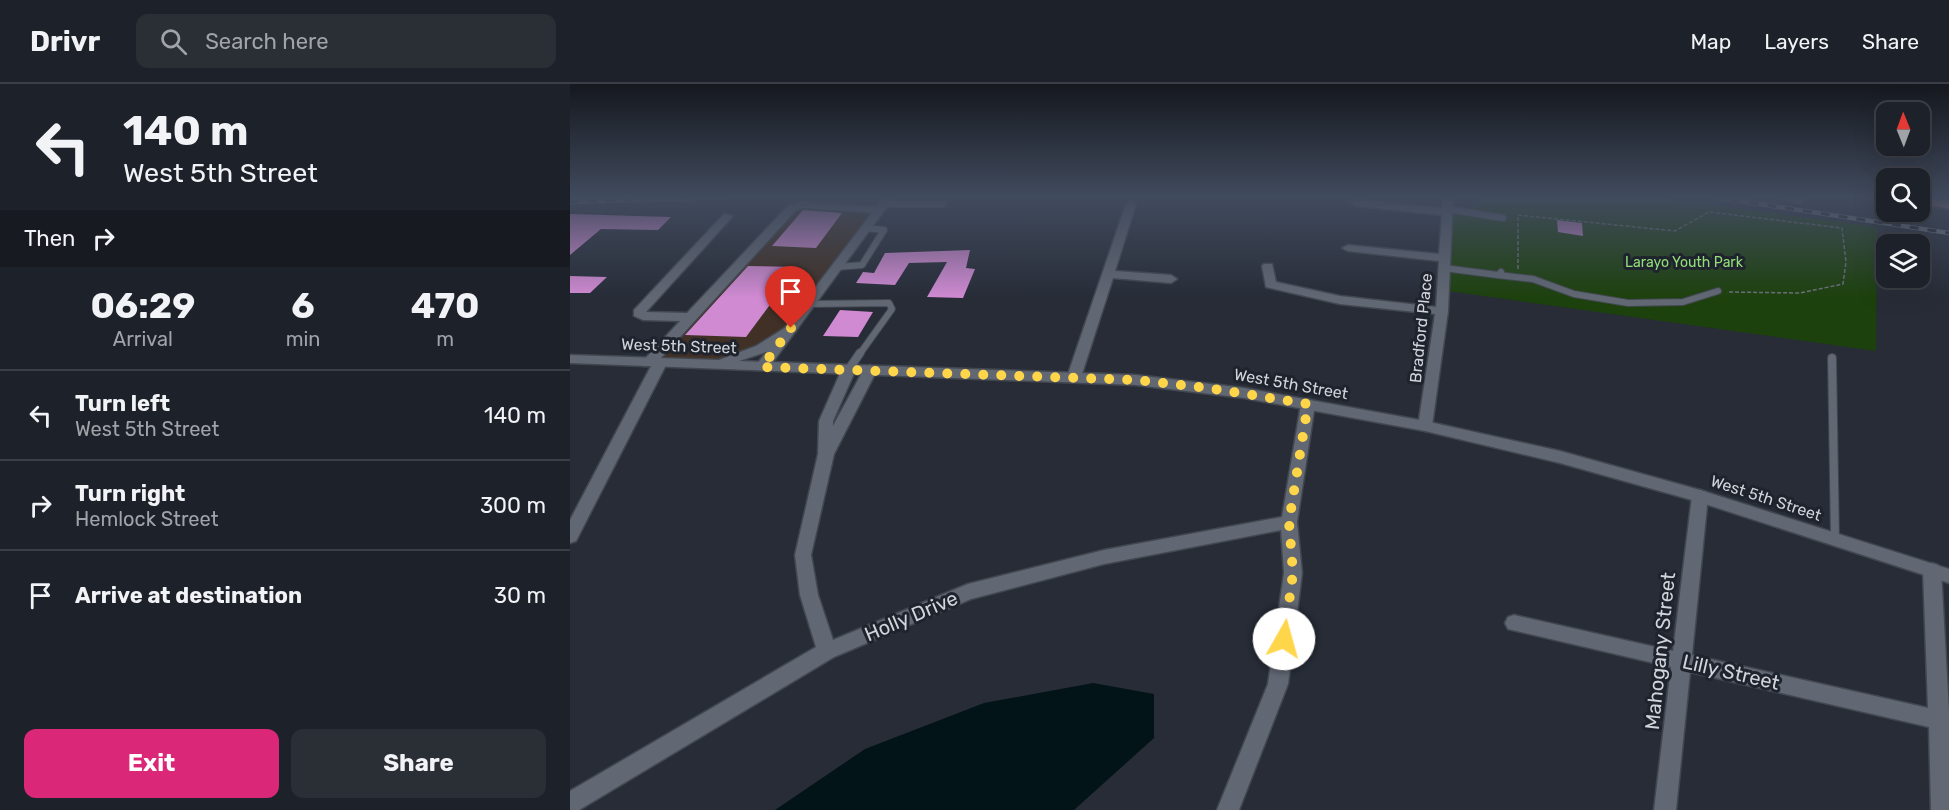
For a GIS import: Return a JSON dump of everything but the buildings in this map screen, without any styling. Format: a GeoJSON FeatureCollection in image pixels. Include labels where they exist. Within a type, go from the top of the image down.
{"type":"FeatureCollection","features":[{"type":"Feature","properties":{"kind":"street"},"geometry":{"type":"LineString","coordinates":[[689,317],[643,316],[638,313],[714,231]]}},
{"type":"Feature","properties":{"kind":"street"},"geometry":{"type":"LineString","coordinates":[[570,536],[654,363],[689,317],[770,231]]}},
{"type":"Feature","properties":{"kind":"street"},"geometry":{"type":"LineString","coordinates":[[762,367],[864,231]]}},
{"type":"Feature","properties":{"kind":"street"},"geometry":{"type":"LineString","coordinates":[[1074,377],[1122,231]]}},
{"type":"Feature","properties":{"kind":"street","name":"Bradford Place"},"geometry":{"type":"LineString","coordinates":[[1425,426],[1442,311],[1446,231]]}},
{"type":"Feature","properties":{"kind":"street"},"geometry":{"type":"LineString","coordinates":[[1348,248],[1444,263]]}},
{"type":"Feature","properties":{"kind":"street"},"geometry":{"type":"LineString","coordinates":[[1268,266],[1270,284],[1340,300],[1442,311]]}},
{"type":"Feature","properties":{"kind":"street"},"geometry":{"type":"LineString","coordinates":[[1108,274],[1171,279]]}},
{"type":"Feature","properties":{"kind":"street"},"geometry":{"type":"LineString","coordinates":[[712,365],[751,354],[791,328]]}},
{"type":"Feature","properties":{"kind":"street","name":"West 5th Street"},"geometry":{"type":"LineString","coordinates":[[570,359],[1074,377],[1175,384],[1308,404],[1425,426],[1560,457],[1700,496],[1941,573]]}},
{"type":"Feature","properties":{"kind":"street"},"geometry":{"type":"LineString","coordinates":[[827,651],[809,595],[803,555],[826,454],[826,421],[849,369]]}},
{"type":"Feature","properties":{"kind":"street"},"geometry":{"type":"LineString","coordinates":[[826,454],[870,370]]}},
{"type":"Feature","properties":{"kind":"street"},"geometry":{"type":"LineString","coordinates":[[1228,810],[1278,684],[1293,573],[1289,522],[1308,404]]}},
{"type":"Feature","properties":{"kind":"street","name":"Mahogany Street"},"geometry":{"type":"LineString","coordinates":[[1665,810],[1700,496]]}},
{"type":"Feature","properties":{"kind":"street","name":"Holly Drive"},"geometry":{"type":"LineString","coordinates":[[570,803],[827,651],[968,592],[1104,557],[1289,522]]}},
{"type":"Feature","properties":{"kind":"street"},"geometry":{"type":"LineString","coordinates":[[1941,573],[1944,721],[1942,810]]}},
{"type":"Feature","properties":{"kind":"street","name":"Lilly Street"},"geometry":{"type":"LineString","coordinates":[[1514,623],[1944,721]]}},
{"type":"Feature","properties":{"kind":"lane"},"geometry":{"type":"LineString","coordinates":[[837,267],[862,265],[883,231]]}},
{"type":"Feature","properties":{"kind":"lane"},"geometry":{"type":"LineString","coordinates":[[1444,263],[1541,281],[1572,294],[1634,303],[1672,304],[1698,300],[1718,291]]}},
{"type":"Feature","properties":{"kind":"lane"},"geometry":{"type":"LineString","coordinates":[[809,304],[889,303],[892,309],[849,369]]}},
{"type":"Feature","properties":{"kind":"lane"},"geometry":{"type":"LineString","coordinates":[[1832,358],[1835,539]]}},
{"type":"Feature","properties":{"kind":"path"},"geometry":{"type":"LineString","coordinates":[[1518,231],[1518,278]]}},
{"type":"Feature","properties":{"kind":"path"},"geometry":{"type":"LineString","coordinates":[[1718,291],[1777,295],[1816,293],[1842,284],[1846,262],[1842,231]]}},
{"type":"Feature","properties":{"kind":"shaded area"},"geometry":{"type":"Polygon","coordinates":[[[771,231],[863,231],[791,328],[712,365],[648,363],[771,231]]]}},
{"type":"Feature","properties":{"kind":"shaded area"},"geometry":{"type":"Polygon","coordinates":[[[1093,683],[1154,694],[1154,738],[1074,810],[775,810],[865,749],[984,703],[1093,683]]]}},
{"type":"Feature","properties":{"kind":"green space","name":"Larayo Youth Park"},"geometry":{"type":"Polygon","coordinates":[[[1452,231],[1877,231],[1876,351],[1448,291],[1452,231]]]}},
{"type":"Feature","properties":{"kind":"railway"},"geometry":{"type":"LineString","coordinates":[[1935,231],[1949,233]]}},
{"type":"Feature","properties":{"kind":"route"},"geometry":{"type":"LineString","coordinates":[[791,328],[762,367],[1136,380],[1244,393],[1308,404],[1289,522],[1293,573],[1284,639]]}}]}
